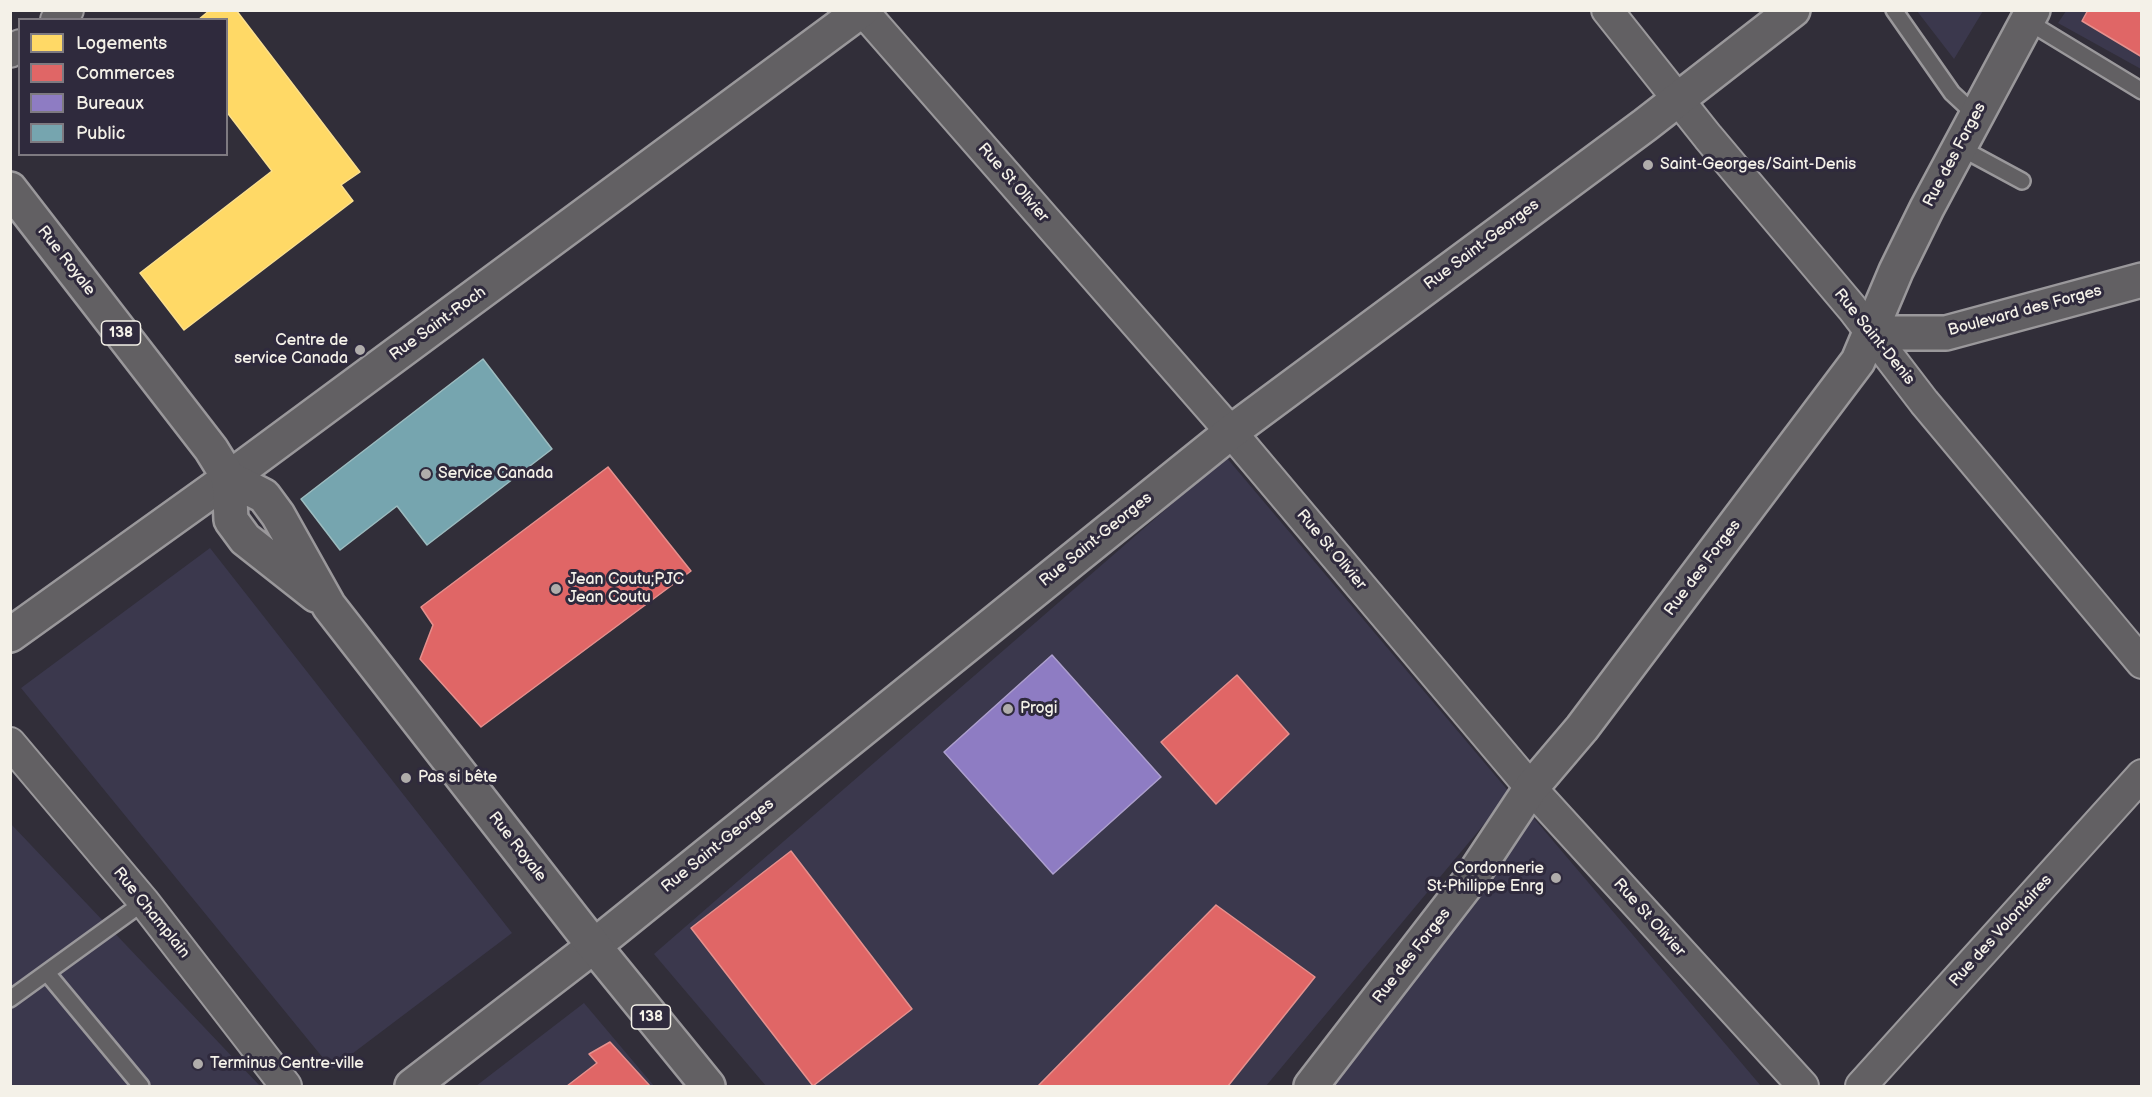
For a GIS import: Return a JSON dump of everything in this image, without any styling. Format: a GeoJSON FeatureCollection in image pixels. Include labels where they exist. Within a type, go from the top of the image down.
{"type":"FeatureCollection","features":[{"type":"Feature","properties":{"kind":"street","name":"Rue Saint-Denis"},"geometry":{"type":"LineString","coordinates":[[1606,10],[1871,333],[1924,402],[2142,663]]}},
{"type":"Feature","properties":{"kind":"street","name":"Rue Saint-Georges"},"geometry":{"type":"LineString","coordinates":[[412,1086],[594,946],[1231,432],[1678,99],[1793,10]]}},
{"type":"Feature","properties":{"kind":"street","name":"Rue St Olivier"},"geometry":{"type":"LineString","coordinates":[[862,11],[1231,432],[1531,788],[1803,1086]]}},
{"type":"Feature","properties":{"kind":"street","name":"Rue Saint-Roch"},"geometry":{"type":"LineString","coordinates":[[10,635],[229,478],[862,11]]}},
{"type":"Feature","properties":{"kind":"street","name":"Rue des Forges"},"geometry":{"type":"LineString","coordinates":[[1311,1086],[1470,880],[1531,788],[1582,728],[1858,361],[1896,271],[1977,112],[2030,16]]}},
{"type":"Feature","properties":{"kind":"street","name":"Rue Royale"},"geometry":{"type":"LineString","coordinates":[[10,189],[211,449],[229,478],[264,496],[278,514],[329,606],[594,946],[708,1086]]}},
{"type":"Feature","properties":{"kind":"street","name":"Boulevard des Forges"},"geometry":{"type":"LineString","coordinates":[[1871,333],[1946,333],[2142,280]]}},
{"type":"Feature","properties":{"kind":"street","name":"Rue Champlain"},"geometry":{"type":"LineString","coordinates":[[10,743],[144,902],[286,1086]]}},
{"type":"Feature","properties":{"kind":"street","name":"Rue des Volontaires"},"geometry":{"type":"LineString","coordinates":[[1861,1086],[2142,775]]}},
{"type":"Feature","properties":{"kind":"lane"},"geometry":{"type":"LineString","coordinates":[[1894,10],[1952,93],[1966,106],[1977,112]]}},
{"type":"Feature","properties":{"kind":"lane"},"geometry":{"type":"LineString","coordinates":[[2030,16],[2142,91]]}},
{"type":"Feature","properties":{"kind":"lane"},"geometry":{"type":"LineString","coordinates":[[1959,147],[2022,181]]}},
{"type":"Feature","properties":{"kind":"lane"},"geometry":{"type":"LineString","coordinates":[[10,999],[144,902]]}},
{"type":"Feature","properties":{"kind":"lane"},"geometry":{"type":"LineString","coordinates":[[47,974],[141,1086]]}},
{"type":"Feature","properties":{"kind":"shaded area"},"geometry":{"type":"Polygon","coordinates":[[[1917,11],[1983,11],[1954,59],[1917,11]]]}},
{"type":"Feature","properties":{"kind":"shaded area"},"geometry":{"type":"Polygon","coordinates":[[[2066,11],[2141,11],[2141,69],[2058,23],[2066,11]]]}},
{"type":"Feature","properties":{"kind":"shaded area"},"geometry":{"type":"Polygon","coordinates":[[[1226,457],[1510,793],[1266,1086],[766,1086],[654,954],[1226,457]]]}},
{"type":"Feature","properties":{"kind":"shaded area"},"geometry":{"type":"Polygon","coordinates":[[[210,548],[512,933],[332,1069],[21,688],[210,548]]]}},
{"type":"Feature","properties":{"kind":"shaded area"},"geometry":{"type":"Polygon","coordinates":[[[1526,809],[1761,1086],[1303,1086],[1526,809]]]}},
{"type":"Feature","properties":{"kind":"shaded area"},"geometry":{"type":"Polygon","coordinates":[[[11,824],[260,1086],[11,1086],[11,824]]]}},
{"type":"Feature","properties":{"kind":"shaded area"},"geometry":{"type":"Polygon","coordinates":[[[584,1003],[654,1086],[476,1086],[584,1003]]]}},
{"type":"Feature","properties":{"kind":"building: Logements"},"geometry":{"type":"Polygon","coordinates":[[[210,10],[236,10],[360,172],[341,185],[353,201],[184,330],[140,273],[272,171],[228,114],[228,18],[200,18],[210,10]]]}},
{"type":"Feature","properties":{"kind":"building: Commerces"},"geometry":{"type":"Polygon","coordinates":[[[2088,10],[2142,10],[2142,57],[2082,21],[2088,10]]]}},
{"type":"Feature","properties":{"kind":"building: Commerces","name":"Jean Coutu;PJC Jean Coutu"},"geometry":{"type":"Polygon","coordinates":[[[608,467],[691,571],[481,727],[420,659],[433,625],[421,607],[608,467]]]}},
{"type":"Feature","properties":{"kind":"building: Commerces"},"geometry":{"type":"Polygon","coordinates":[[[1237,675],[1289,734],[1216,804],[1161,742],[1237,675]]]}},
{"type":"Feature","properties":{"kind":"building: Commerces"},"geometry":{"type":"Polygon","coordinates":[[[791,851],[912,1009],[813,1086],[691,928],[791,851]]]}},
{"type":"Feature","properties":{"kind":"building: Commerces"},"geometry":{"type":"Polygon","coordinates":[[[1216,905],[1315,977],[1228,1086],[1038,1086],[1216,905]]]}},
{"type":"Feature","properties":{"kind":"building: Commerces"},"geometry":{"type":"Polygon","coordinates":[[[610,1042],[650,1086],[567,1086],[597,1063],[589,1054],[610,1042]]]}},
{"type":"Feature","properties":{"kind":"building: Bureaux"},"geometry":{"type":"Polygon","coordinates":[[[1052,655],[1161,777],[1053,874],[944,752],[1052,655]]]}},
{"type":"Feature","properties":{"kind":"building: Public","name":"Service Canada"},"geometry":{"type":"Polygon","coordinates":[[[483,359],[552,449],[427,545],[397,506],[340,550],[301,499],[483,359]]]}},
{"type":"Feature","properties":{"kind":"place","name":"Saint-Georges/Saint-Denis"},"geometry":{"type":"Point","coordinates":[1648,165]}},
{"type":"Feature","properties":{"kind":"place","name":"Centre de service Canada"},"geometry":{"type":"Point","coordinates":[360,350]}},
{"type":"Feature","properties":{"kind":"place","name":"Service Canada"},"geometry":{"type":"Point","coordinates":[426,474]}},
{"type":"Feature","properties":{"kind":"place","name":"Jean Coutu;PJC Jean Coutu"},"geometry":{"type":"Point","coordinates":[556,589]}},
{"type":"Feature","properties":{"kind":"place","name":"Progi"},"geometry":{"type":"Point","coordinates":[1008,709]}},
{"type":"Feature","properties":{"kind":"place","name":"Pas si bête"},"geometry":{"type":"Point","coordinates":[406,778]}},
{"type":"Feature","properties":{"kind":"place","name":"Cordonnerie St-Philippe Enrg"},"geometry":{"type":"Point","coordinates":[1556,878]}},
{"type":"Feature","properties":{"kind":"place","name":"Terminus Centre-ville"},"geometry":{"type":"Point","coordinates":[198,1064]}}]}
